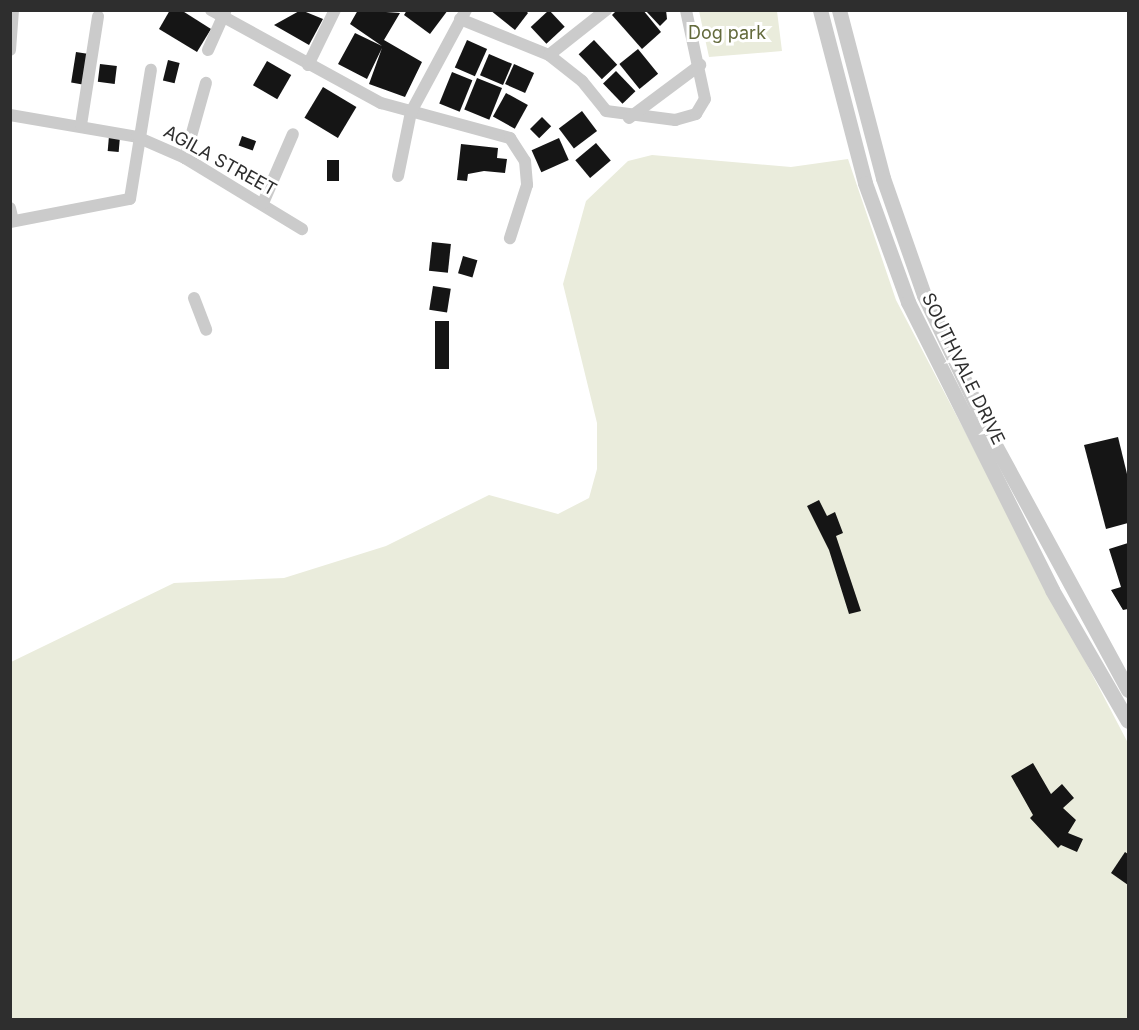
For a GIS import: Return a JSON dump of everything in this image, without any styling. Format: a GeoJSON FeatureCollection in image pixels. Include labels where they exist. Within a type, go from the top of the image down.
{"type":"FeatureCollection","features":[{"type":"Feature","properties":{"kind":"street"},"geometry":{"type":"LineString","coordinates":[[10,50],[14,10]]}},
{"type":"Feature","properties":{"kind":"street"},"geometry":{"type":"LineString","coordinates":[[211,10],[224,14],[344,87],[411,112],[483,127],[510,138],[525,161],[527,185],[510,238]]}},
{"type":"Feature","properties":{"kind":"street"},"geometry":{"type":"LineString","coordinates":[[308,65],[335,10]]}},
{"type":"Feature","properties":{"kind":"street"},"geometry":{"type":"LineString","coordinates":[[549,55],[606,10]]}},
{"type":"Feature","properties":{"kind":"street"},"geometry":{"type":"LineString","coordinates":[[398,176],[411,112],[463,15],[549,55],[582,81],[606,111],[629,118],[696,114],[705,99],[700,65],[686,10]]}},
{"type":"Feature","properties":{"kind":"street","name":"SOUTHVALE DRIVE"},"geometry":{"type":"LineString","coordinates":[[820,10],[865,183],[908,302],[1052,590],[1128,720]]}},
{"type":"Feature","properties":{"kind":"street","name":"SOUTHVALE DRIVE"},"geometry":{"type":"LineString","coordinates":[[839,10],[883,178],[928,306],[994,443],[1128,690]]}},
{"type":"Feature","properties":{"kind":"street"},"geometry":{"type":"LineString","coordinates":[[207,50],[224,14]]}},
{"type":"Feature","properties":{"kind":"street"},"geometry":{"type":"LineString","coordinates":[[81,125],[98,16]]}},
{"type":"Feature","properties":{"kind":"street"},"geometry":{"type":"LineString","coordinates":[[629,118],[700,65]]}},
{"type":"Feature","properties":{"kind":"street"},"geometry":{"type":"LineString","coordinates":[[10,207],[12,221],[130,200],[137,137],[151,70]]}},
{"type":"Feature","properties":{"kind":"street"},"geometry":{"type":"LineString","coordinates":[[184,158],[206,83]]}},
{"type":"Feature","properties":{"kind":"street","name":"AGILA STREET"},"geometry":{"type":"LineString","coordinates":[[10,115],[81,125],[137,137],[184,158],[302,229]]}},
{"type":"Feature","properties":{"kind":"street"},"geometry":{"type":"LineString","coordinates":[[262,203],[293,134]]}},
{"type":"Feature","properties":{"kind":"street"},"geometry":{"type":"LineString","coordinates":[[194,298],[206,330]]}},
{"type":"Feature","properties":{"kind":"green space","name":"Dog park"},"geometry":{"type":"Polygon","coordinates":[[[699,11],[777,11],[782,51],[709,57],[699,11]]]}},
{"type":"Feature","properties":{"kind":"green space"},"geometry":{"type":"Polygon","coordinates":[[[652,155],[791,167],[848,159],[896,300],[1128,743],[1128,1019],[11,1020],[11,662],[174,583],[284,578],[386,546],[489,495],[558,514],[589,498],[597,469],[597,423],[563,284],[586,201],[628,161],[652,155]]]}},
{"type":"Feature","properties":{"kind":"building"},"geometry":{"type":"Polygon","coordinates":[[[170,10],[181,10],[211,29],[197,52],[159,29],[170,10]]]}},
{"type":"Feature","properties":{"kind":"building"},"geometry":{"type":"Polygon","coordinates":[[[301,10],[323,19],[309,45],[274,25],[301,10]]]}},
{"type":"Feature","properties":{"kind":"building"},"geometry":{"type":"Polygon","coordinates":[[[358,10],[400,13],[384,40],[422,62],[405,97],[369,84],[382,48],[367,79],[338,64],[355,33],[382,46],[350,24],[358,10]]]}},
{"type":"Feature","properties":{"kind":"building"},"geometry":{"type":"Polygon","coordinates":[[[407,10],[448,10],[430,34],[404,15],[407,10]]]}},
{"type":"Feature","properties":{"kind":"building"},"geometry":{"type":"Polygon","coordinates":[[[490,10],[525,10],[528,13],[515,30],[490,10]]]}},
{"type":"Feature","properties":{"kind":"building"},"geometry":{"type":"Polygon","coordinates":[[[549,10],[565,27],[546,44],[531,27],[549,10]]]}},
{"type":"Feature","properties":{"kind":"building"},"geometry":{"type":"Polygon","coordinates":[[[617,10],[643,10],[661,32],[642,49],[612,15],[617,10]]]}},
{"type":"Feature","properties":{"kind":"building"},"geometry":{"type":"Polygon","coordinates":[[[645,10],[666,10],[667,19],[660,26],[645,10]]]}},
{"type":"Feature","properties":{"kind":"building"},"geometry":{"type":"Polygon","coordinates":[[[467,40],[487,49],[475,76],[455,67],[467,40]]]}},
{"type":"Feature","properties":{"kind":"building"},"geometry":{"type":"Polygon","coordinates":[[[594,40],[617,65],[602,79],[579,54],[594,40]]]}},
{"type":"Feature","properties":{"kind":"building"},"geometry":{"type":"Polygon","coordinates":[[[638,49],[658,74],[639,89],[619,64],[638,49]]]}},
{"type":"Feature","properties":{"kind":"building"},"geometry":{"type":"Polygon","coordinates":[[[76,52],[89,54],[84,85],[71,83],[76,52]]]}},
{"type":"Feature","properties":{"kind":"building"},"geometry":{"type":"Polygon","coordinates":[[[489,54],[512,64],[503,85],[480,75],[489,54]]]}},
{"type":"Feature","properties":{"kind":"building"},"geometry":{"type":"Polygon","coordinates":[[[168,60],[180,63],[175,83],[163,80],[168,60]]]}},
{"type":"Feature","properties":{"kind":"building"},"geometry":{"type":"Polygon","coordinates":[[[267,61],[291,75],[277,99],[253,85],[267,61]]]}},
{"type":"Feature","properties":{"kind":"building"},"geometry":{"type":"Polygon","coordinates":[[[100,64],[117,66],[115,84],[98,82],[100,64]]]}},
{"type":"Feature","properties":{"kind":"building"},"geometry":{"type":"Polygon","coordinates":[[[514,64],[534,73],[525,93],[505,84],[514,64]]]}},
{"type":"Feature","properties":{"kind":"building"},"geometry":{"type":"Polygon","coordinates":[[[616,71],[635,91],[623,104],[603,84],[616,71]]]}},
{"type":"Feature","properties":{"kind":"building"},"geometry":{"type":"Polygon","coordinates":[[[452,72],[472,80],[460,112],[439,104],[452,72]]]}},
{"type":"Feature","properties":{"kind":"building"},"geometry":{"type":"Polygon","coordinates":[[[477,78],[502,88],[489,120],[464,110],[477,78]]]}},
{"type":"Feature","properties":{"kind":"building"},"geometry":{"type":"Polygon","coordinates":[[[323,87],[356,107],[338,138],[304,118],[323,87]]]}},
{"type":"Feature","properties":{"kind":"building"},"geometry":{"type":"Polygon","coordinates":[[[506,93],[528,105],[515,129],[493,117],[506,93]]]}},
{"type":"Feature","properties":{"kind":"building"},"geometry":{"type":"Polygon","coordinates":[[[582,111],[597,131],[574,148],[559,128],[582,111]]]}},
{"type":"Feature","properties":{"kind":"building"},"geometry":{"type":"Polygon","coordinates":[[[542,117],[551,126],[539,138],[530,129],[542,117]]]}},
{"type":"Feature","properties":{"kind":"building"},"geometry":{"type":"Polygon","coordinates":[[[109,136],[120,137],[119,152],[108,151],[109,136]]]}},
{"type":"Feature","properties":{"kind":"building"},"geometry":{"type":"Polygon","coordinates":[[[242,136],[256,141],[253,151],[239,145],[242,136]]]}},
{"type":"Feature","properties":{"kind":"building"},"geometry":{"type":"Polygon","coordinates":[[[559,138],[569,160],[541,172],[532,150],[559,138]]]}},
{"type":"Feature","properties":{"kind":"building"},"geometry":{"type":"Polygon","coordinates":[[[596,143],[611,161],[590,178],[575,160],[596,143]]]}},
{"type":"Feature","properties":{"kind":"building"},"geometry":{"type":"Polygon","coordinates":[[[461,144],[498,148],[497,158],[507,159],[505,173],[484,171],[468,174],[467,181],[457,180],[461,144]]]}},
{"type":"Feature","properties":{"kind":"building"},"geometry":{"type":"Polygon","coordinates":[[[327,160],[339,160],[339,181],[327,181],[327,160]]]}},
{"type":"Feature","properties":{"kind":"building"},"geometry":{"type":"Polygon","coordinates":[[[432,242],[451,244],[448,273],[429,271],[432,242]]]}},
{"type":"Feature","properties":{"kind":"building"},"geometry":{"type":"Polygon","coordinates":[[[463,256],[477,260],[472,277],[458,273],[463,256]]]}},
{"type":"Feature","properties":{"kind":"building"},"geometry":{"type":"Polygon","coordinates":[[[433,286],[451,289],[447,313],[429,310],[433,286]]]}},
{"type":"Feature","properties":{"kind":"building"},"geometry":{"type":"Polygon","coordinates":[[[435,321],[449,321],[449,369],[435,369],[435,321]]]}},
{"type":"Feature","properties":{"kind":"building"},"geometry":{"type":"Polygon","coordinates":[[[1118,437],[1128,478],[1128,523],[1106,529],[1084,445],[1118,437]]]}},
{"type":"Feature","properties":{"kind":"building"},"geometry":{"type":"Polygon","coordinates":[[[819,500],[827,516],[835,512],[843,533],[836,536],[861,611],[849,614],[829,550],[807,506],[819,500]]]}},
{"type":"Feature","properties":{"kind":"building"},"geometry":{"type":"Polygon","coordinates":[[[1128,543],[1128,609],[1123,610],[1111,590],[1121,587],[1109,549],[1128,543]]]}},
{"type":"Feature","properties":{"kind":"building"},"geometry":{"type":"Polygon","coordinates":[[[1033,763],[1051,794],[1062,784],[1074,798],[1063,808],[1076,820],[1068,833],[1083,839],[1077,852],[1061,845],[1058,848],[1030,818],[1033,815],[1011,776],[1033,763]]]}},
{"type":"Feature","properties":{"kind":"building"},"geometry":{"type":"Polygon","coordinates":[[[1125,852],[1128,854],[1128,885],[1111,873],[1125,852]]]}}]}
